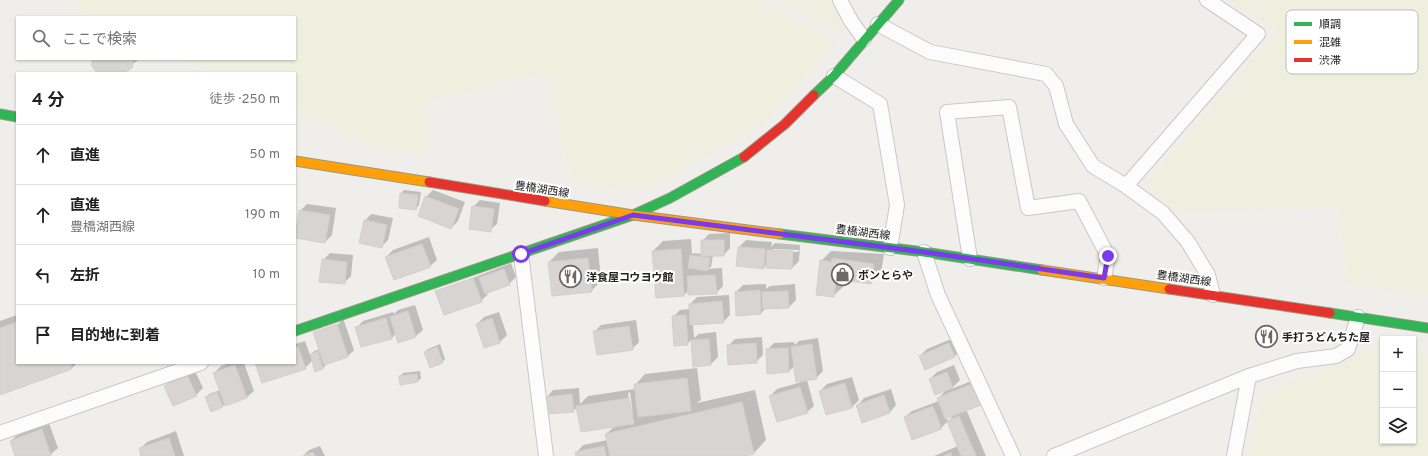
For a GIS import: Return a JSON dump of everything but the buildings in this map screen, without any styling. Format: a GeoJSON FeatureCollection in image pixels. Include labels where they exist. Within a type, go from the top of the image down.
{"type":"FeatureCollection","features":[{"type":"Feature","properties":{"kind":"main road"},"geometry":{"type":"LineString","coordinates":[[296,331],[633,215],[670,198],[742,159],[785,124],[834,76],[898,0]]}},
{"type":"Feature","properties":{"kind":"main road"},"geometry":{"type":"LineString","coordinates":[[0,114],[16,117]]}},
{"type":"Feature","properties":{"kind":"main road","name":"豊橋湖西線"},"geometry":{"type":"LineString","coordinates":[[296,161],[633,215],[924,252],[1428,328]]}},
{"type":"Feature","properties":{"kind":"street"},"geometry":{"type":"LineString","coordinates":[[840,0],[851,21],[864,39]]}},
{"type":"Feature","properties":{"kind":"street"},"geometry":{"type":"LineString","coordinates":[[1126,186],[1258,34],[1207,0]]}},
{"type":"Feature","properties":{"kind":"street"},"geometry":{"type":"LineString","coordinates":[[878,24],[930,52],[1046,74],[1056,86],[1066,124],[1093,166],[1126,186],[1163,213],[1188,242],[1208,274],[1213,295]]}},
{"type":"Feature","properties":{"kind":"street"},"geometry":{"type":"LineString","coordinates":[[834,76],[880,104],[897,205],[890,248]]}},
{"type":"Feature","properties":{"kind":"street"},"geometry":{"type":"LineString","coordinates":[[970,259],[947,112],[1009,107],[1028,208],[1079,201],[1108,256],[1104,278]]}},
{"type":"Feature","properties":{"kind":"street"},"geometry":{"type":"LineString","coordinates":[[924,252],[938,295],[1013,456]]}},
{"type":"Feature","properties":{"kind":"street"},"geometry":{"type":"LineString","coordinates":[[521,254],[543,455]]}},
{"type":"Feature","properties":{"kind":"street"},"geometry":{"type":"LineString","coordinates":[[1054,456],[1249,376],[1297,361],[1336,356],[1348,349],[1358,317]]}},
{"type":"Feature","properties":{"kind":"street"},"geometry":{"type":"LineString","coordinates":[[0,434],[198,364]]}},
{"type":"Feature","properties":{"kind":"street"},"geometry":{"type":"LineString","coordinates":[[1234,456],[1249,376]]}},
{"type":"Feature","properties":{"kind":"green space"},"geometry":{"type":"Polygon","coordinates":[[[75,0],[756,0],[837,41],[762,125],[646,188],[573,184],[546,71],[425,101],[425,156],[366,144],[296,111],[296,72],[211,72],[184,60],[296,60],[296,16],[90,16],[79,11],[75,0]]]}},
{"type":"Feature","properties":{"kind":"green space"},"geometry":{"type":"Polygon","coordinates":[[[775,0],[830,0],[844,29],[834,30],[775,0]]]}},
{"type":"Feature","properties":{"kind":"green space"},"geometry":{"type":"Polygon","coordinates":[[[1227,0],[1428,0],[1428,296],[1348,284],[1338,208],[1174,211],[1145,184],[1278,30],[1227,0]]]}},
{"type":"Feature","properties":{"kind":"green space"},"geometry":{"type":"Polygon","coordinates":[[[1375,347],[1380,347],[1380,444],[1416,444],[1416,351],[1428,353],[1428,456],[1248,456],[1262,395],[1375,347]]]}},
{"type":"Feature","properties":{"kind":"traffic: fast"},"geometry":{"type":"LineString","coordinates":[[814,95],[834,76],[899,0]]}},
{"type":"Feature","properties":{"kind":"traffic: fast"},"geometry":{"type":"LineString","coordinates":[[0,114],[16,117]]}},
{"type":"Feature","properties":{"kind":"traffic: fast"},"geometry":{"type":"LineString","coordinates":[[296,331],[633,215],[670,198],[744,157]]}},
{"type":"Feature","properties":{"kind":"traffic: fast"},"geometry":{"type":"LineString","coordinates":[[780,234],[924,252],[1042,270]]}},
{"type":"Feature","properties":{"kind":"traffic: fast"},"geometry":{"type":"LineString","coordinates":[[1330,313],[1428,328]]}},
{"type":"Feature","properties":{"kind":"traffic: slow"},"geometry":{"type":"LineString","coordinates":[[296,161],[429,182]]}},
{"type":"Feature","properties":{"kind":"traffic: slow"},"geometry":{"type":"LineString","coordinates":[[545,201],[633,215],[780,234]]}},
{"type":"Feature","properties":{"kind":"traffic: slow"},"geometry":{"type":"LineString","coordinates":[[1042,270],[1169,289]]}},
{"type":"Feature","properties":{"kind":"traffic: jam"},"geometry":{"type":"LineString","coordinates":[[744,157],[785,124],[814,95]]}},
{"type":"Feature","properties":{"kind":"traffic: jam"},"geometry":{"type":"LineString","coordinates":[[429,182],[545,201]]}},
{"type":"Feature","properties":{"kind":"traffic: jam"},"geometry":{"type":"LineString","coordinates":[[1169,289],[1330,313]]}},
{"type":"Feature","properties":{"kind":"place","name":"ボンとらや"},"geometry":{"type":"Point","coordinates":[842,275]}},
{"type":"Feature","properties":{"kind":"place","name":"洋食屋コウヨウ館"},"geometry":{"type":"Point","coordinates":[570,277]}},
{"type":"Feature","properties":{"kind":"place","name":"手打うどんちた屋"},"geometry":{"type":"Point","coordinates":[1267,337]}},
{"type":"Feature","properties":{"kind":"route"},"geometry":{"type":"LineString","coordinates":[[521,254],[633,215],[924,252],[1104,278],[1108,256]]}}]}
